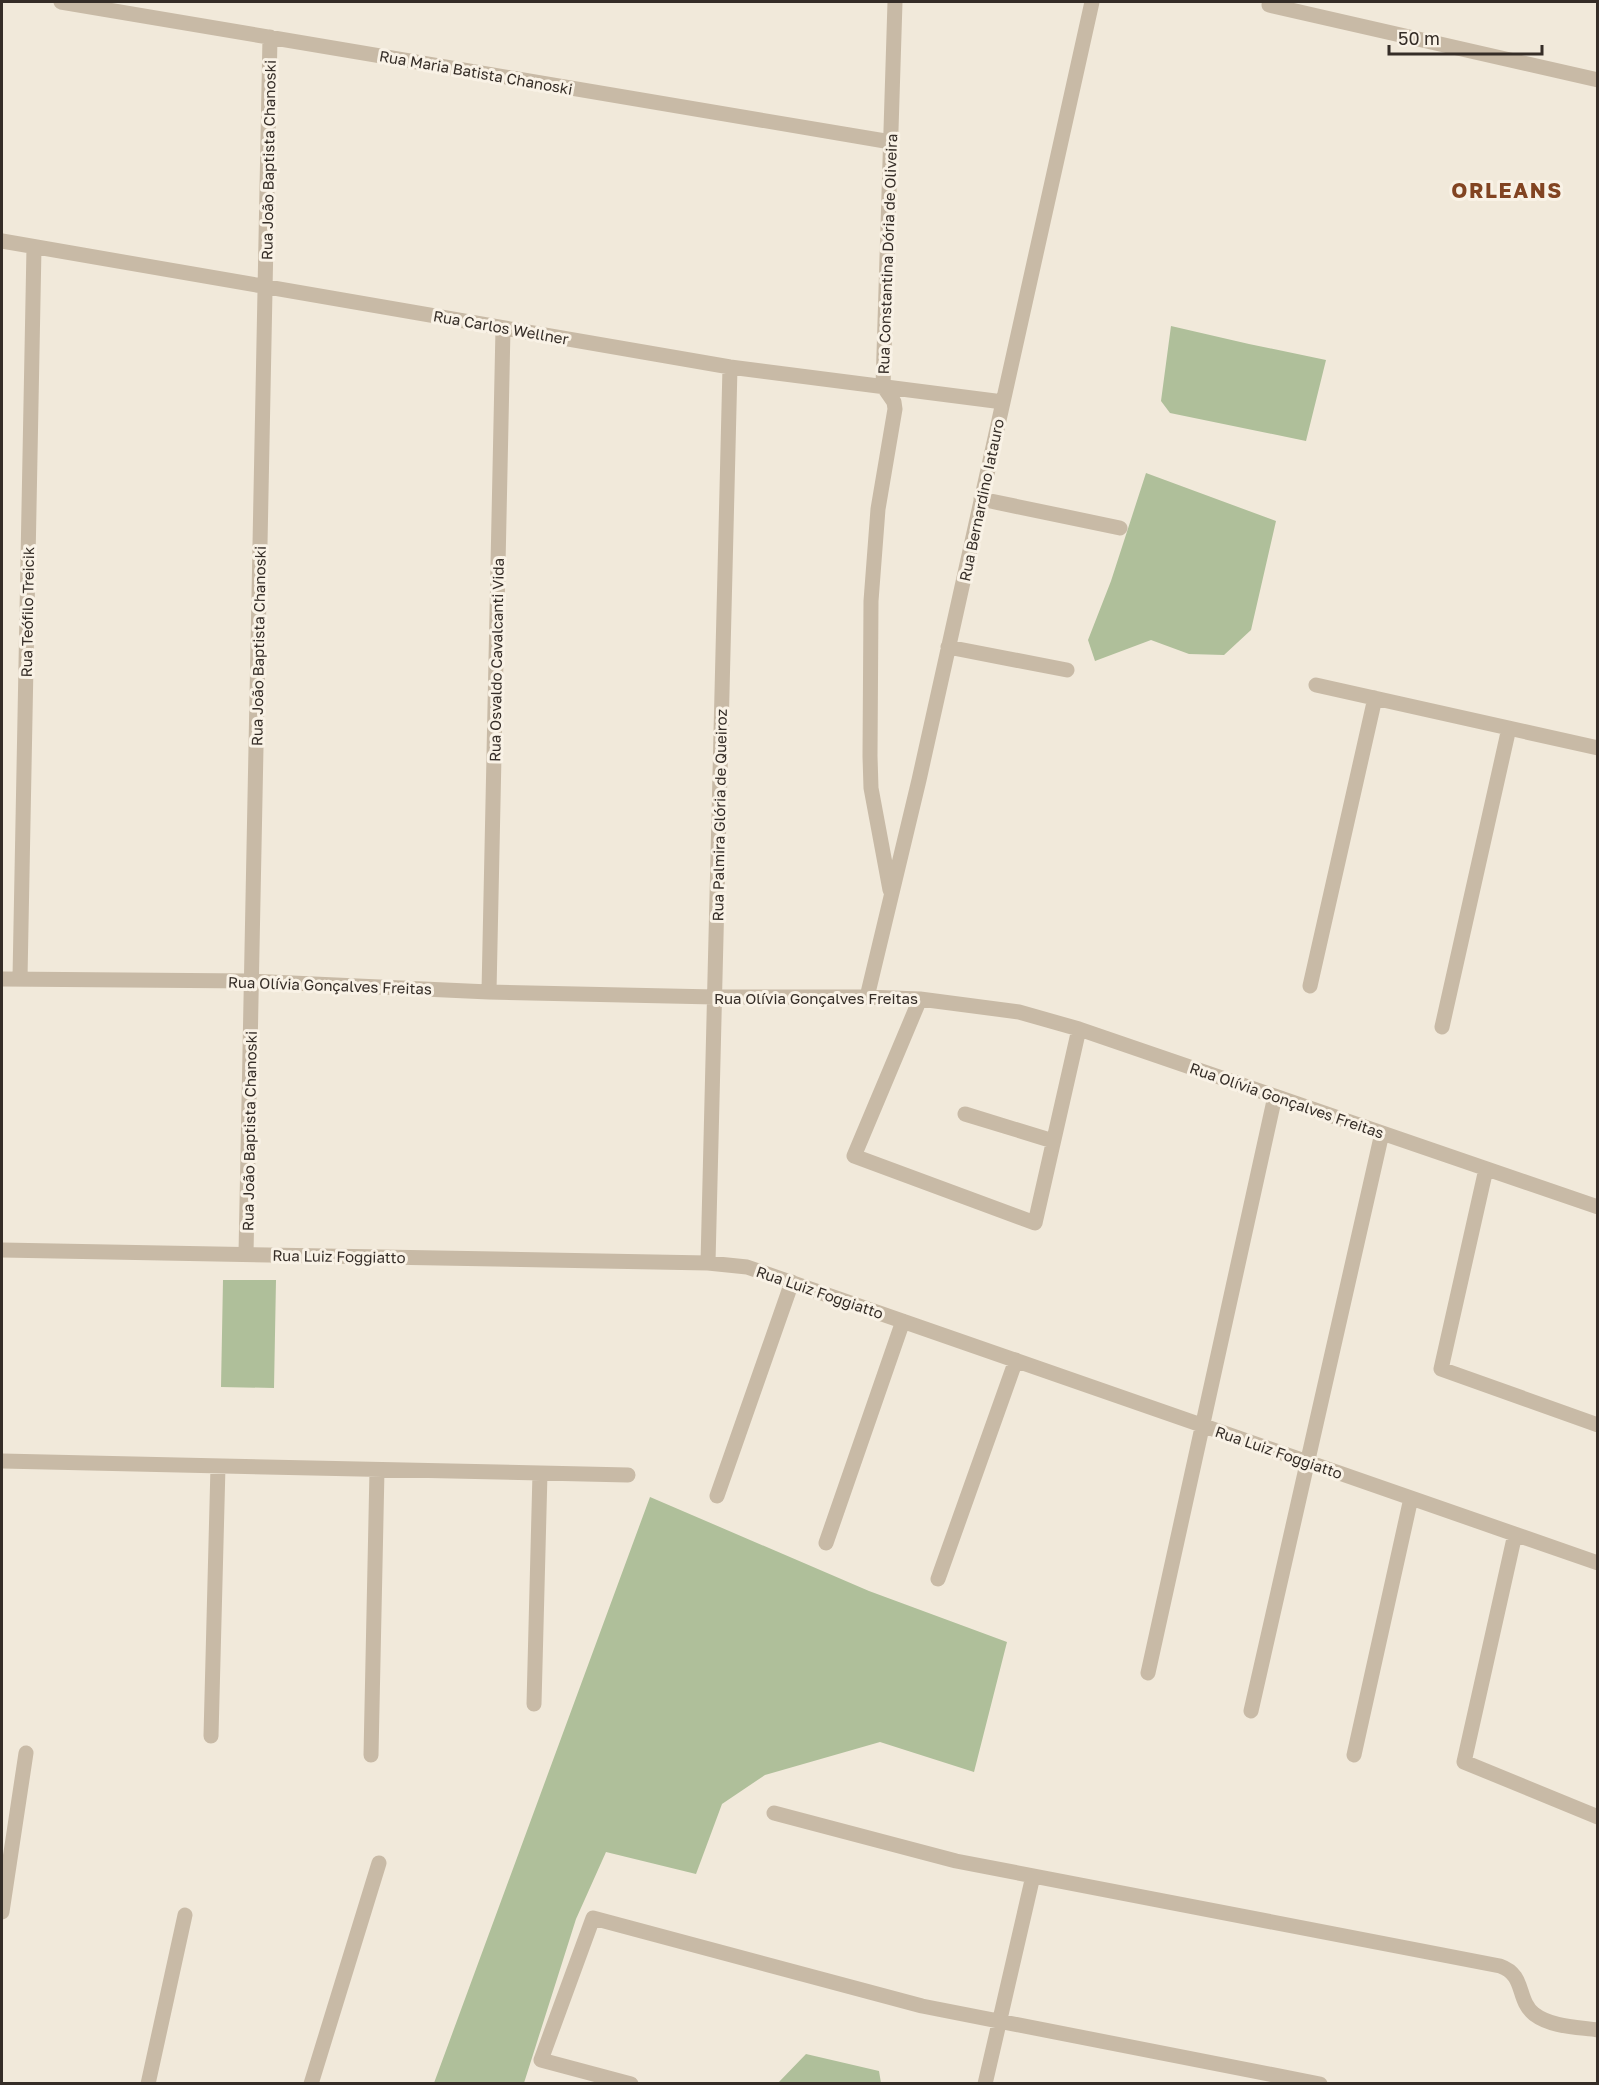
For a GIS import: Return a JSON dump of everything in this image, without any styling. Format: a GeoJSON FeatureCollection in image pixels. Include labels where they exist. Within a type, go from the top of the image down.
{"type":"FeatureCollection","features":[{"type":"Feature","properties":{"kind":"street","name":"Rua Maria Batista Chanoski"},"geometry":{"type":"LineString","coordinates":[[61,2],[891,142]]}},
{"type":"Feature","properties":{"kind":"street","name":"Rua Constantina Dória de Oliveira"},"geometry":{"type":"LineString","coordinates":[[891,896],[876,822],[870,756],[871,601],[874,545],[882,478],[895,410],[894,402],[883,386],[895,2]]}},
{"type":"Feature","properties":{"kind":"street","name":"Rua Bernardino Iatauro"},"geometry":{"type":"LineString","coordinates":[[867,997],[948,647],[1092,2]]}},
{"type":"Feature","properties":{"kind":"street"},"geometry":{"type":"LineString","coordinates":[[1269,5],[1598,80]]}},
{"type":"Feature","properties":{"kind":"street","name":"Rua João Baptista Chanoski"},"geometry":{"type":"LineString","coordinates":[[246,1254],[270,37]]}},
{"type":"Feature","properties":{"kind":"street","name":"Rua Carlos Wellner"},"geometry":{"type":"LineString","coordinates":[[2,241],[730,367],[1003,402]]}},
{"type":"Feature","properties":{"kind":"street","name":"Rua Teófilo Treicik"},"geometry":{"type":"LineString","coordinates":[[20,978],[34,247]]}},
{"type":"Feature","properties":{"kind":"street","name":"Rua Osvaldo Cavalcanti Vida"},"geometry":{"type":"LineString","coordinates":[[489,992],[503,328]]}},
{"type":"Feature","properties":{"kind":"street","name":"Rua Palmira Glória de Queiroz"},"geometry":{"type":"LineString","coordinates":[[708,1263],[730,367]]}},
{"type":"Feature","properties":{"kind":"street"},"geometry":{"type":"LineString","coordinates":[[981,499],[1120,528]]}},
{"type":"Feature","properties":{"kind":"street"},"geometry":{"type":"LineString","coordinates":[[948,647],[1067,670]]}},
{"type":"Feature","properties":{"kind":"street"},"geometry":{"type":"LineString","coordinates":[[1316,685],[1598,748]]}},
{"type":"Feature","properties":{"kind":"street"},"geometry":{"type":"LineString","coordinates":[[1310,986],[1375,698]]}},
{"type":"Feature","properties":{"kind":"street"},"geometry":{"type":"LineString","coordinates":[[1442,1027],[1509,728]]}},
{"type":"Feature","properties":{"kind":"street","name":"Rua Olívia Gonçalves Freitas"},"geometry":{"type":"LineString","coordinates":[[2,979],[252,981],[489,992],[715,997],[867,997],[972,1004],[1019,1012],[1079,1029],[1598,1207]]}},
{"type":"Feature","properties":{"kind":"street"},"geometry":{"type":"LineString","coordinates":[[920,999],[854,1156],[1035,1223],[1079,1029]]}},
{"type":"Feature","properties":{"kind":"street"},"geometry":{"type":"LineString","coordinates":[[1148,1673],[1275,1096]]}},
{"type":"Feature","properties":{"kind":"street"},"geometry":{"type":"LineString","coordinates":[[965,1114],[1053,1141]]}},
{"type":"Feature","properties":{"kind":"street"},"geometry":{"type":"LineString","coordinates":[[1251,1712],[1382,1133]]}},
{"type":"Feature","properties":{"kind":"street"},"geometry":{"type":"LineString","coordinates":[[1486,1169],[1441,1369],[1598,1425]]}},
{"type":"Feature","properties":{"kind":"street","name":"Rua Luiz Foggiatto"},"geometry":{"type":"LineString","coordinates":[[2,1250],[708,1263],[747,1267],[1598,1563]]}},
{"type":"Feature","properties":{"kind":"street"},"geometry":{"type":"LineString","coordinates":[[717,1496],[792,1282]]}},
{"type":"Feature","properties":{"kind":"street"},"geometry":{"type":"LineString","coordinates":[[826,1543],[903,1321]]}},
{"type":"Feature","properties":{"kind":"street"},"geometry":{"type":"LineString","coordinates":[[938,1579],[1016,1360]]}},
{"type":"Feature","properties":{"kind":"street"},"geometry":{"type":"LineString","coordinates":[[2,1461],[628,1475]]}},
{"type":"Feature","properties":{"kind":"street"},"geometry":{"type":"LineString","coordinates":[[211,1736],[218,1466]]}},
{"type":"Feature","properties":{"kind":"street"},"geometry":{"type":"LineString","coordinates":[[371,1755],[377,1470]]}},
{"type":"Feature","properties":{"kind":"street"},"geometry":{"type":"LineString","coordinates":[[534,1704],[540,1473]]}},
{"type":"Feature","properties":{"kind":"street"},"geometry":{"type":"LineString","coordinates":[[1354,1755],[1411,1498]]}},
{"type":"Feature","properties":{"kind":"street"},"geometry":{"type":"LineString","coordinates":[[1515,1534],[1464,1762],[1598,1817]]}},
{"type":"Feature","properties":{"kind":"street"},"geometry":{"type":"LineString","coordinates":[[2,1912],[7,1837],[27,1753]]}},
{"type":"Feature","properties":{"kind":"street"},"geometry":{"type":"LineString","coordinates":[[774,1813],[956,1861],[1500,1966],[1514,1974],[1526,2003],[1544,2020],[1598,2030]]}},
{"type":"Feature","properties":{"kind":"street"},"geometry":{"type":"LineString","coordinates":[[311,2084],[379,1863]]}},
{"type":"Feature","properties":{"kind":"street"},"geometry":{"type":"LineString","coordinates":[[985,2084],[1033,1876]]}},
{"type":"Feature","properties":{"kind":"street"},"geometry":{"type":"LineString","coordinates":[[148,2084],[185,1915]]}},
{"type":"Feature","properties":{"kind":"street"},"geometry":{"type":"LineString","coordinates":[[631,2084],[541,2060],[593,1918],[922,2006],[1320,2084]]}},
{"type":"Feature","properties":{"kind":"green space"},"geometry":{"type":"Polygon","coordinates":[[[1171,326],[1326,360],[1306,441],[1170,413],[1161,401],[1171,326]]]}},
{"type":"Feature","properties":{"kind":"green space"},"geometry":{"type":"Polygon","coordinates":[[[1146,473],[1276,521],[1251,630],[1224,655],[1189,654],[1151,640],[1095,661],[1088,640],[1111,581],[1146,473]]]}},
{"type":"Feature","properties":{"kind":"green space"},"geometry":{"type":"Polygon","coordinates":[[[223,1280],[276,1280],[274,1388],[221,1387],[223,1280]]]}},
{"type":"Feature","properties":{"kind":"green space"},"geometry":{"type":"Polygon","coordinates":[[[650,1497],[869,1591],[1007,1642],[974,1772],[880,1742],[765,1775],[722,1804],[696,1874],[606,1852],[576,1919],[524,2083],[434,2083],[650,1497]]]}},
{"type":"Feature","properties":{"kind":"green space"},"geometry":{"type":"Polygon","coordinates":[[[806,2054],[879,2071],[881,2083],[778,2083],[806,2054]]]}},
{"type":"Feature","properties":{"kind":"district","name":"ORLEANS"},"geometry":{"type":"Point","coordinates":[1507,190]}}]}
